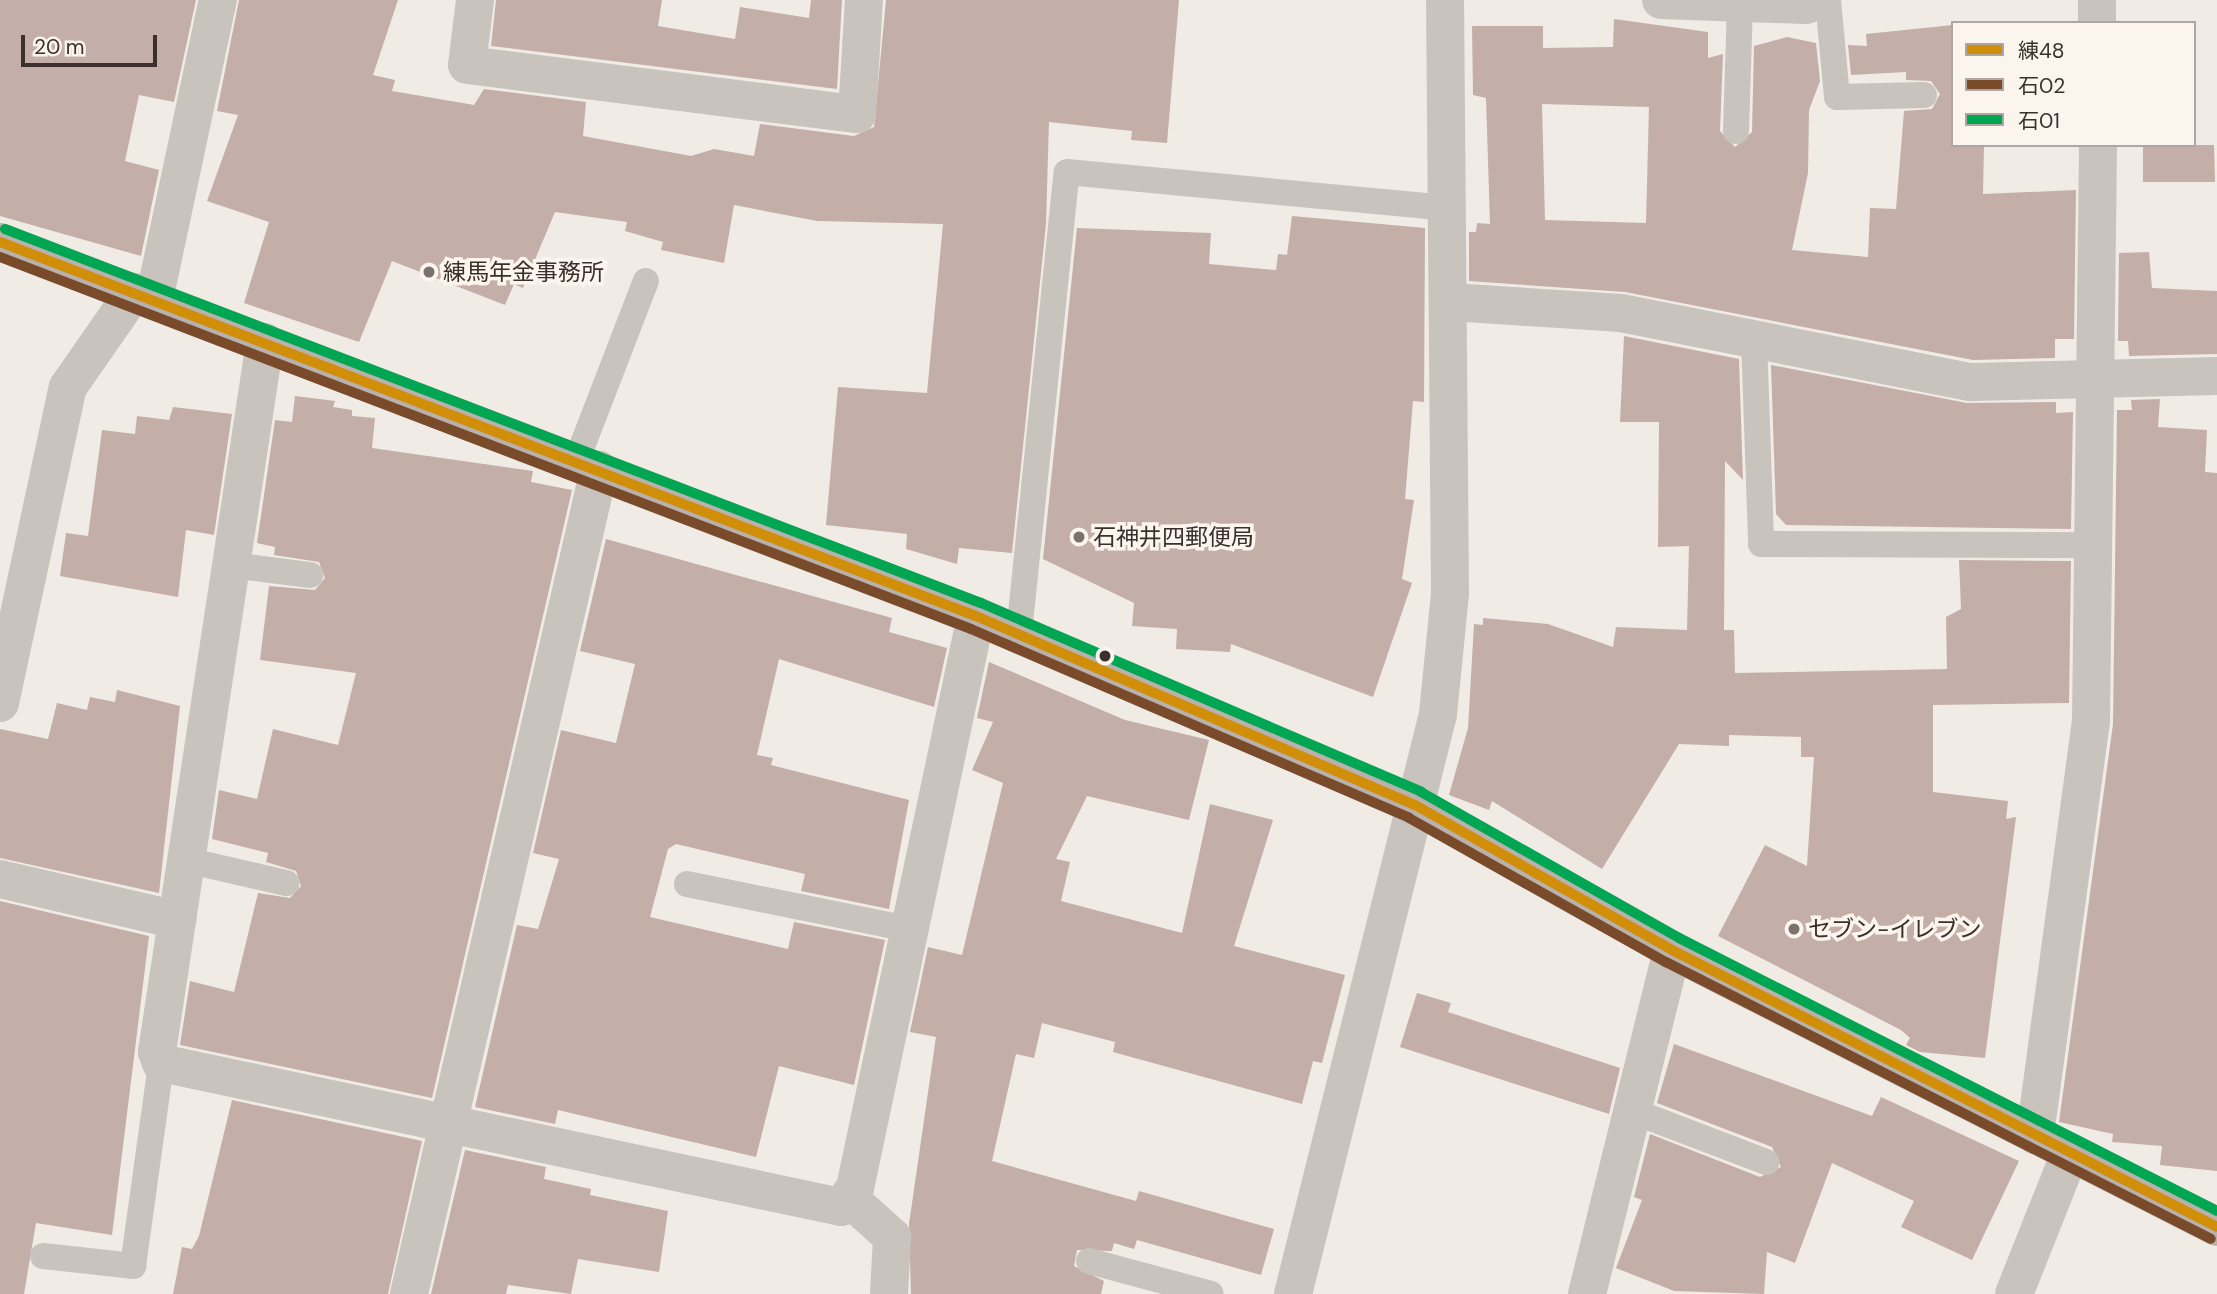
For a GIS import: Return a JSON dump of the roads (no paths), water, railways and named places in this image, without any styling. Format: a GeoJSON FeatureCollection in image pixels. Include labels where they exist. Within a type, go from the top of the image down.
{"type":"FeatureCollection","features":[{"type":"Feature","properties":{"kind":"main road"},"geometry":{"type":"LineString","coordinates":[[0,242],[1019,633],[1415,805],[1672,950],[2217,1227]]}},
{"type":"Feature","properties":{"kind":"street"},"geometry":{"type":"LineString","coordinates":[[0,703],[68,387],[144,296],[218,0]]}},
{"type":"Feature","properties":{"kind":"street"},"geometry":{"type":"LineString","coordinates":[[475,0],[467,65],[857,114],[863,0]]}},
{"type":"Feature","properties":{"kind":"street"},"geometry":{"type":"LineString","coordinates":[[1293,1294],[1438,714],[1450,593],[1451,302],[1445,0]]}},
{"type":"Feature","properties":{"kind":"street"},"geometry":{"type":"LineString","coordinates":[[1661,0],[1740,3],[1819,0]]}},
{"type":"Feature","properties":{"kind":"street"},"geometry":{"type":"LineString","coordinates":[[2097,0],[2097,21]]}},
{"type":"Feature","properties":{"kind":"street"},"geometry":{"type":"LineString","coordinates":[[2035,1135],[2091,721],[2099,377],[2098,147]]}},
{"type":"Feature","properties":{"kind":"street"},"geometry":{"type":"LineString","coordinates":[[1451,302],[1621,313],[1971,382],[2217,376]]}},
{"type":"Feature","properties":{"kind":"street"},"geometry":{"type":"LineString","coordinates":[[265,342],[157,1052],[161,1063],[445,1127],[829,1208],[850,1199]]}},
{"type":"Feature","properties":{"kind":"street"},"geometry":{"type":"LineString","coordinates":[[409,1294],[588,466]]}},
{"type":"Feature","properties":{"kind":"street"},"geometry":{"type":"LineString","coordinates":[[850,1199],[976,616]]}},
{"type":"Feature","properties":{"kind":"street"},"geometry":{"type":"LineString","coordinates":[[0,879],[177,920]]}},
{"type":"Feature","properties":{"kind":"street"},"geometry":{"type":"LineString","coordinates":[[1587,1294],[1630,1111],[1672,950]]}},
{"type":"Feature","properties":{"kind":"street"},"geometry":{"type":"LineString","coordinates":[[2014,1294],[2070,1153]]}},
{"type":"Feature","properties":{"kind":"street"},"geometry":{"type":"LineString","coordinates":[[850,1199],[892,1237],[889,1294]]}},
{"type":"Feature","properties":{"kind":"lane"},"geometry":{"type":"LineString","coordinates":[[1828,0],[1837,97],[1924,95]]}},
{"type":"Feature","properties":{"kind":"lane"},"geometry":{"type":"LineString","coordinates":[[1736,131],[1740,3]]}},
{"type":"Feature","properties":{"kind":"lane"},"geometry":{"type":"LineString","coordinates":[[1019,633],[1067,172],[1448,208]]}},
{"type":"Feature","properties":{"kind":"lane"},"geometry":{"type":"LineString","coordinates":[[588,466],[646,281]]}},
{"type":"Feature","properties":{"kind":"lane"},"geometry":{"type":"LineString","coordinates":[[1754,339],[1761,544],[2095,545]]}},
{"type":"Feature","properties":{"kind":"lane"},"geometry":{"type":"LineString","coordinates":[[231,565],[310,575]]}},
{"type":"Feature","properties":{"kind":"lane"},"geometry":{"type":"LineString","coordinates":[[186,860],[286,883]]}},
{"type":"Feature","properties":{"kind":"lane"},"geometry":{"type":"LineString","coordinates":[[687,884],[908,929]]}},
{"type":"Feature","properties":{"kind":"lane"},"geometry":{"type":"LineString","coordinates":[[43,1256],[133,1266],[161,1063]]}},
{"type":"Feature","properties":{"kind":"lane"},"geometry":{"type":"LineString","coordinates":[[1630,1111],[1766,1162]]}},
{"type":"Feature","properties":{"kind":"lane"},"geometry":{"type":"LineString","coordinates":[[1089,1261],[1211,1294]]}},
{"type":"Feature","properties":{"kind":"place","name":"練馬年金事務所"},"geometry":{"type":"Point","coordinates":[429,272]}},
{"type":"Feature","properties":{"kind":"place","name":"石神井四郵便局"},"geometry":{"type":"Point","coordinates":[1079,537]}},
{"type":"Feature","properties":{"kind":"place","name":"セブン-イレブン"},"geometry":{"type":"Point","coordinates":[1794,929]}}]}
